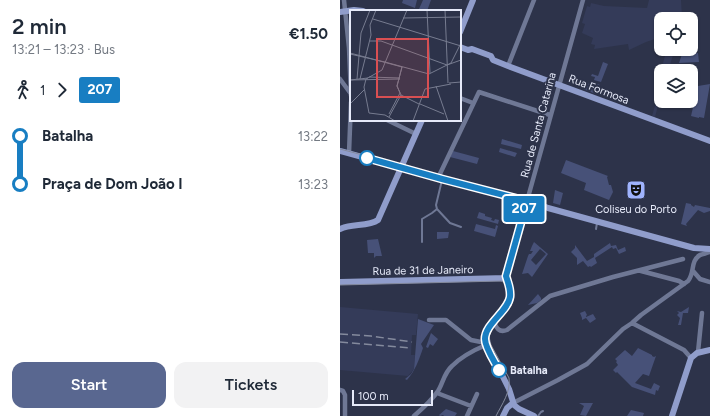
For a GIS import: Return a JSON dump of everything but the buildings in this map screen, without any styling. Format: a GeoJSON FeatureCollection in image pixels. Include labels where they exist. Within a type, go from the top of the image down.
{"type":"FeatureCollection","features":[{"type":"Feature","properties":{"kind":"street"},"geometry":{"type":"LineString","coordinates":[[344,0],[343,12],[350,48]]}},
{"type":"Feature","properties":{"kind":"street"},"geometry":{"type":"LineString","coordinates":[[461,30],[473,0]]}},
{"type":"Feature","properties":{"kind":"street"},"geometry":{"type":"LineString","coordinates":[[508,66],[534,0]]}},
{"type":"Feature","properties":{"kind":"street","name":"Rua de Santa Catarina"},"geometry":{"type":"LineString","coordinates":[[506,278],[583,0]]}},
{"type":"Feature","properties":{"kind":"street","name":"Rua Formosa"},"geometry":{"type":"LineString","coordinates":[[461,47],[468,50],[472,49],[491,56],[493,60],[508,66],[710,141]]}},
{"type":"Feature","properties":{"kind":"street"},"geometry":{"type":"LineString","coordinates":[[340,80],[350,93]]}},
{"type":"Feature","properties":{"kind":"street"},"geometry":{"type":"LineString","coordinates":[[440,178],[479,92],[550,115]]}},
{"type":"Feature","properties":{"kind":"street"},"geometry":{"type":"LineString","coordinates":[[461,98],[473,103]]}},
{"type":"Feature","properties":{"kind":"street"},"geometry":{"type":"LineString","coordinates":[[349,153],[350,121]]}},
{"type":"Feature","properties":{"kind":"street"},"geometry":{"type":"LineString","coordinates":[[390,121],[416,134]]}},
{"type":"Feature","properties":{"kind":"street"},"geometry":{"type":"LineString","coordinates":[[340,229],[378,220],[422,121]]}},
{"type":"Feature","properties":{"kind":"street"},"geometry":{"type":"LineString","coordinates":[[340,151],[538,204],[696,249],[710,250]]}},
{"type":"Feature","properties":{"kind":"street"},"geometry":{"type":"LineString","coordinates":[[503,416],[507,408],[513,403],[587,364],[623,328],[632,323],[690,279],[696,258],[710,250]]}},
{"type":"Feature","properties":{"kind":"street"},"geometry":{"type":"LineString","coordinates":[[494,321],[496,328],[504,331],[550,296],[613,276],[683,259]]}},
{"type":"Feature","properties":{"kind":"street"},"geometry":{"type":"LineString","coordinates":[[640,270],[679,281],[684,284]]}},
{"type":"Feature","properties":{"kind":"street"},"geometry":{"type":"LineString","coordinates":[[693,271],[700,279],[710,282]]}},
{"type":"Feature","properties":{"kind":"street"},"geometry":{"type":"LineString","coordinates":[[506,278],[510,287],[510,297],[486,334],[486,344],[509,389],[514,405],[534,416]]}},
{"type":"Feature","properties":{"kind":"street","name":"Rua de 31 de Janeiro"},"geometry":{"type":"LineString","coordinates":[[340,282],[506,278]]}},
{"type":"Feature","properties":{"kind":"street"},"geometry":{"type":"LineString","coordinates":[[698,352],[702,313]]}},
{"type":"Feature","properties":{"kind":"street"},"geometry":{"type":"LineString","coordinates":[[429,320],[446,320],[471,340],[486,344]]}},
{"type":"Feature","properties":{"kind":"street"},"geometry":{"type":"LineString","coordinates":[[632,323],[684,350],[691,358]]}},
{"type":"Feature","properties":{"kind":"street"},"geometry":{"type":"LineString","coordinates":[[414,416],[437,393],[451,367],[486,344]]}},
{"type":"Feature","properties":{"kind":"street"},"geometry":{"type":"LineString","coordinates":[[672,416],[691,358],[698,352],[710,350]]}},
{"type":"Feature","properties":{"kind":"street"},"geometry":{"type":"LineString","coordinates":[[340,390],[346,395],[345,416]]}},
{"type":"Feature","properties":{"kind":"street"},"geometry":{"type":"LineString","coordinates":[[437,393],[471,406]]}},
{"type":"Feature","properties":{"kind":"street"},"geometry":{"type":"LineString","coordinates":[[467,416],[477,394]]}},
{"type":"Feature","properties":{"kind":"lane"},"geometry":{"type":"LineString","coordinates":[[440,178],[436,205],[437,209],[450,223],[461,227]]}},
{"type":"Feature","properties":{"kind":"lane"},"geometry":{"type":"LineString","coordinates":[[422,242],[422,219],[437,209]]}},
{"type":"Feature","properties":{"kind":"lane"},"geometry":{"type":"LineString","coordinates":[[596,229],[598,222]]}},
{"type":"Feature","properties":{"kind":"lane"},"geometry":{"type":"LineString","coordinates":[[538,416],[543,411]]}},
{"type":"Feature","properties":{"kind":"shaded area"},"geometry":{"type":"Polygon","coordinates":[[[403,0],[417,0],[415,8],[402,3],[403,0]]]}},
{"type":"Feature","properties":{"kind":"shaded area"},"geometry":{"type":"Polygon","coordinates":[[[423,0],[431,0],[427,10],[419,9],[423,0]]]}},
{"type":"Feature","properties":{"kind":"shaded area"},"geometry":{"type":"Polygon","coordinates":[[[649,0],[681,0],[682,12],[654,12],[654,39],[629,50],[628,44],[594,49],[595,45],[591,44],[593,38],[582,33],[585,24],[582,23],[587,6],[590,7],[591,3],[604,6],[647,8],[649,0]]]}},
{"type":"Feature","properties":{"kind":"shaded area"},"geometry":{"type":"Polygon","coordinates":[[[698,53],[699,62],[679,63],[681,56],[698,56],[698,53]]]}},
{"type":"Feature","properties":{"kind":"shaded area"},"geometry":{"type":"Polygon","coordinates":[[[665,56],[673,56],[670,64],[663,63],[665,56]]]}},
{"type":"Feature","properties":{"kind":"shaded area"},"geometry":{"type":"Polygon","coordinates":[[[603,62],[608,64],[601,82],[594,80],[595,77],[591,76],[592,74],[598,76],[603,62]]]}},
{"type":"Feature","properties":{"kind":"shaded area"},"geometry":{"type":"Polygon","coordinates":[[[593,82],[600,85],[596,94],[583,89],[584,86],[587,87],[589,83],[592,84],[593,82]]]}},
{"type":"Feature","properties":{"kind":"shaded area"},"geometry":{"type":"Polygon","coordinates":[[[710,84],[704,118],[691,116],[693,108],[698,108],[698,86],[710,84]]]}},
{"type":"Feature","properties":{"kind":"shaded area"},"geometry":{"type":"Polygon","coordinates":[[[654,108],[657,108],[655,117],[652,116],[654,108]]]}},
{"type":"Feature","properties":{"kind":"shaded area"},"geometry":{"type":"Polygon","coordinates":[[[502,139],[522,145],[521,149],[501,144],[502,139]]]}},
{"type":"Feature","properties":{"kind":"shaded area"},"geometry":{"type":"Polygon","coordinates":[[[500,148],[517,153],[515,157],[499,152],[500,148]]]}},
{"type":"Feature","properties":{"kind":"shaded area"},"geometry":{"type":"Polygon","coordinates":[[[453,151],[479,158],[477,164],[450,157],[453,151]]]}},
{"type":"Feature","properties":{"kind":"shaded area"},"geometry":{"type":"Polygon","coordinates":[[[566,160],[608,176],[609,185],[611,185],[613,192],[609,200],[584,190],[586,183],[561,173],[566,160]]]}},
{"type":"Feature","properties":{"kind":"shaded area"},"geometry":{"type":"Polygon","coordinates":[[[555,190],[563,193],[560,205],[553,203],[555,190]]]}},
{"type":"Feature","properties":{"kind":"shaded area"},"geometry":{"type":"Polygon","coordinates":[[[686,203],[691,204],[694,207],[695,205],[710,208],[710,211],[704,213],[698,210],[686,224],[687,226],[681,224],[686,203]]]}},
{"type":"Feature","properties":{"kind":"shaded area"},"geometry":{"type":"Polygon","coordinates":[[[479,212],[492,218],[491,220],[499,220],[498,224],[477,218],[479,212]]]}},
{"type":"Feature","properties":{"kind":"shaded area"},"geometry":{"type":"Polygon","coordinates":[[[476,224],[495,229],[496,225],[498,226],[495,237],[474,231],[476,224]]]}},
{"type":"Feature","properties":{"kind":"shaded area"},"geometry":{"type":"Polygon","coordinates":[[[437,232],[449,232],[448,238],[437,239],[437,232]]]}},
{"type":"Feature","properties":{"kind":"shaded area"},"geometry":{"type":"Polygon","coordinates":[[[378,239],[382,256],[376,256],[374,258],[374,253],[368,253],[367,240],[378,239]]]}},
{"type":"Feature","properties":{"kind":"shaded area"},"geometry":{"type":"Polygon","coordinates":[[[534,242],[548,254],[532,277],[528,273],[522,274],[528,256],[533,251],[530,251],[534,242]],[[540,249],[531,260],[536,265],[546,254],[540,249]]]}},
{"type":"Feature","properties":{"kind":"shaded area"},"geometry":{"type":"Polygon","coordinates":[[[610,243],[611,246],[616,245],[618,250],[625,247],[626,251],[619,254],[616,248],[613,249],[612,247],[595,258],[597,263],[591,267],[588,267],[583,261],[577,265],[577,258],[571,252],[575,248],[575,245],[587,261],[610,243]]]}},
{"type":"Feature","properties":{"kind":"shaded area"},"geometry":{"type":"Polygon","coordinates":[[[538,294],[541,300],[537,303],[528,305],[538,294]]]}},
{"type":"Feature","properties":{"kind":"shaded area"},"geometry":{"type":"Polygon","coordinates":[[[340,307],[418,314],[416,335],[412,335],[411,355],[415,355],[414,369],[408,376],[340,370],[340,307]]]}},
{"type":"Feature","properties":{"kind":"shaded area"},"geometry":{"type":"Polygon","coordinates":[[[689,307],[688,313],[683,313],[681,325],[678,325],[680,318],[677,315],[679,313],[677,311],[681,312],[689,307]]]}},
{"type":"Feature","properties":{"kind":"shaded area"},"geometry":{"type":"Polygon","coordinates":[[[585,311],[587,315],[586,317],[593,314],[596,319],[590,323],[586,318],[582,320],[580,313],[585,311]]]}},
{"type":"Feature","properties":{"kind":"shaded area"},"geometry":{"type":"Polygon","coordinates":[[[418,319],[434,325],[421,344],[423,348],[420,357],[415,369],[407,380],[405,379],[414,369],[418,319]]]}},
{"type":"Feature","properties":{"kind":"shaded area"},"geometry":{"type":"Polygon","coordinates":[[[431,333],[438,339],[433,346],[430,344],[428,348],[426,347],[431,333]]]}},
{"type":"Feature","properties":{"kind":"shaded area"},"geometry":{"type":"Polygon","coordinates":[[[638,348],[654,357],[656,356],[649,376],[643,374],[635,383],[651,389],[654,383],[660,386],[658,391],[656,390],[655,395],[632,387],[613,370],[618,365],[615,359],[625,350],[632,356],[638,348]]]}},
{"type":"Feature","properties":{"kind":"shaded area"},"geometry":{"type":"Polygon","coordinates":[[[579,403],[593,403],[586,416],[580,415],[584,406],[579,403]]]}},
{"type":"Feature","properties":{"kind":"shaded area"},"geometry":{"type":"Polygon","coordinates":[[[446,409],[457,413],[455,416],[439,415],[446,409]]]}},
{"type":"Feature","properties":{"kind":"shaded area"},"geometry":{"type":"Polygon","coordinates":[[[631,410],[644,413],[643,416],[627,416],[631,410]]]}},
{"type":"Feature","properties":{"kind":"tram line"},"geometry":{"type":"LineString","coordinates":[[340,149],[518,196],[522,199],[525,208],[508,271],[512,295],[511,306],[492,329],[489,337],[491,345],[509,378],[509,388],[496,416]]}},
{"type":"Feature","properties":{"kind":"tram line"},"geometry":{"type":"LineString","coordinates":[[340,285],[501,281],[508,284],[512,290]]}},
{"type":"Feature","properties":{"kind":"railway"},"geometry":{"type":"LineString","coordinates":[[340,334],[371,336],[412,342]]}},
{"type":"Feature","properties":{"kind":"railway"},"geometry":{"type":"LineString","coordinates":[[340,342],[411,348]]}},
{"type":"Feature","properties":{"kind":"bus line","name":"207"},"geometry":{"type":"LineString","coordinates":[[367,158],[527,201],[506,276],[510,287],[510,297],[496,320],[491,325],[485,338],[488,348],[499,370]]}},
{"type":"Feature","properties":{"kind":"place","name":"Coliseu do Porto"},"geometry":{"type":"Point","coordinates":[636,190]}},
{"type":"Feature","properties":{"kind":"place","name":"Batalha"},"geometry":{"type":"Point","coordinates":[499,370]}}]}
